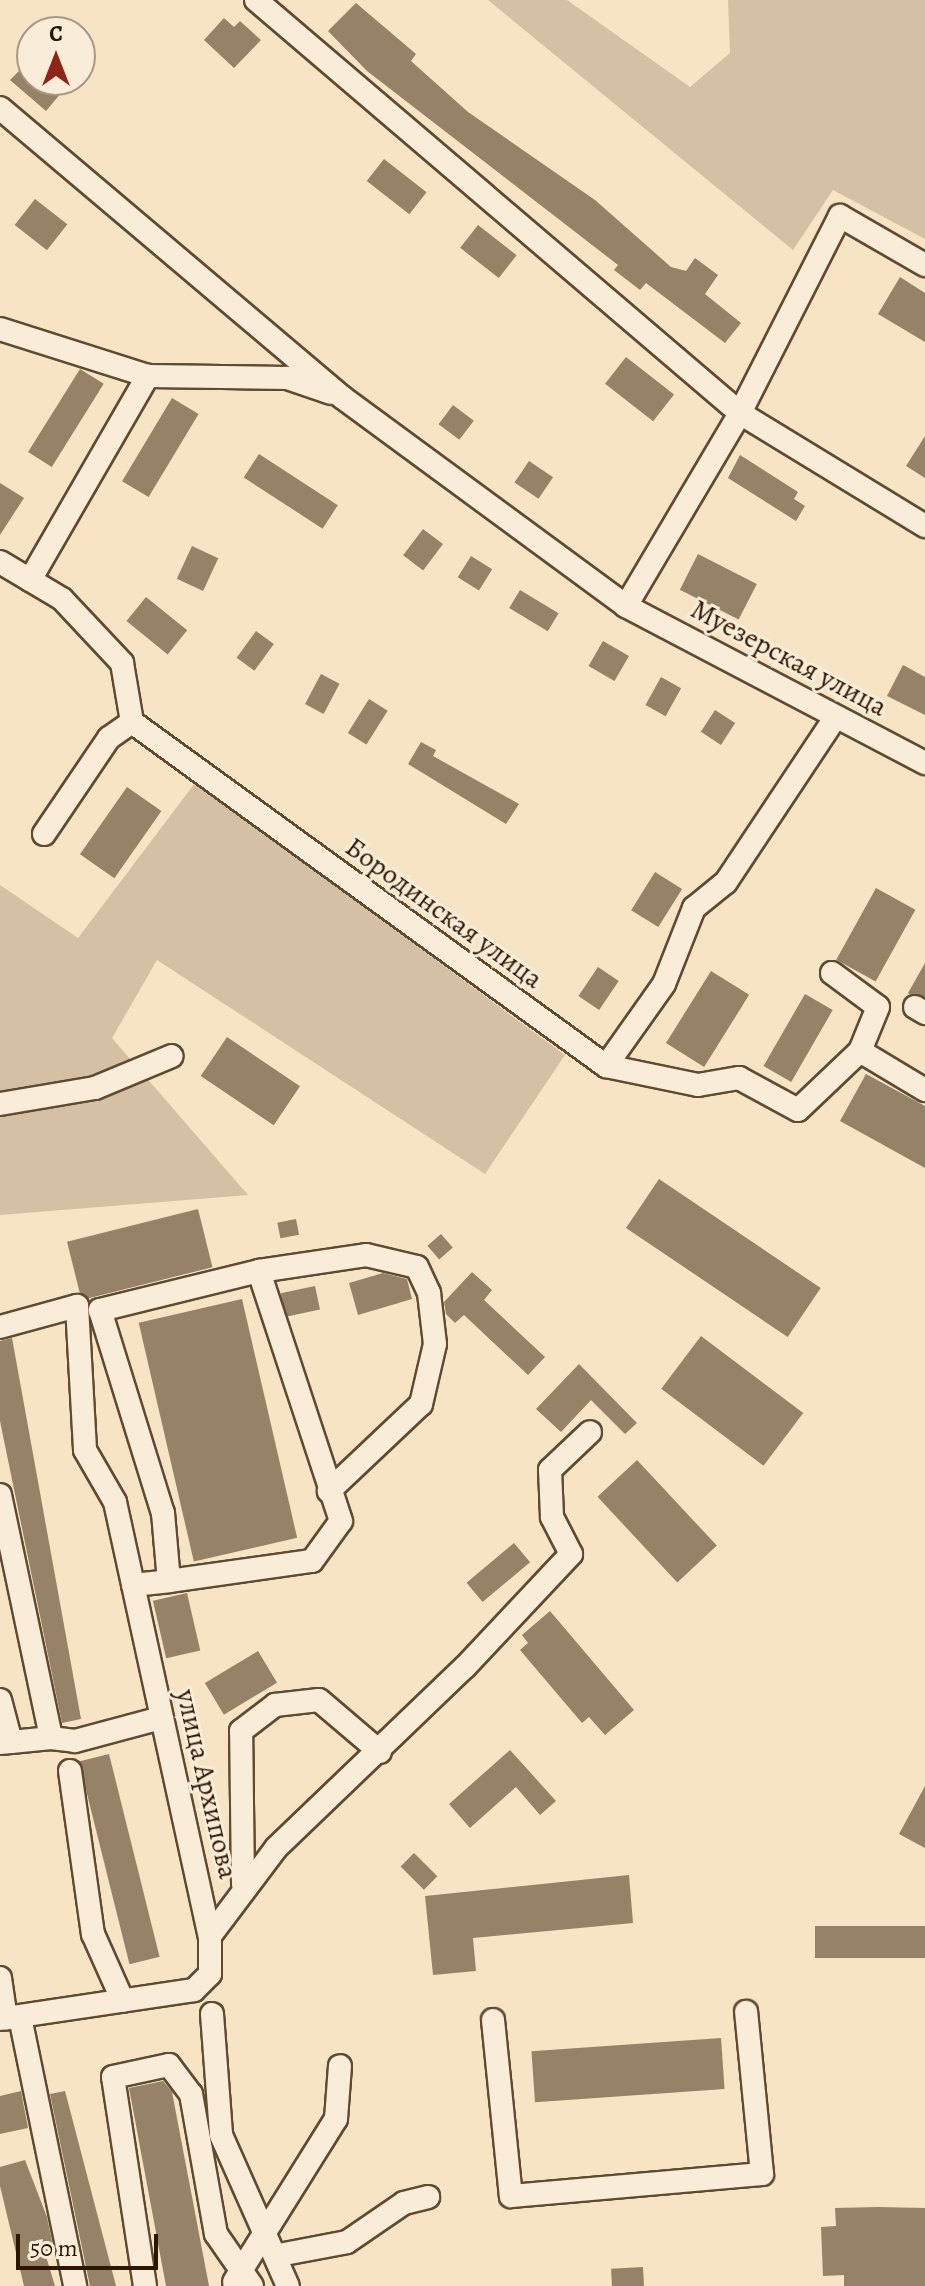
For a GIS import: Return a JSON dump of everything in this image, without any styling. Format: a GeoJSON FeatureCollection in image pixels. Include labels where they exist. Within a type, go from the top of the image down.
{"type":"FeatureCollection","features":[{"type":"Feature","properties":{"kind":"street"},"geometry":{"type":"LineString","coordinates":[[256,0],[740,413],[925,526]]}},
{"type":"Feature","properties":{"kind":"street"},"geometry":{"type":"LineString","coordinates":[[0,108],[343,398]]}},
{"type":"Feature","properties":{"kind":"street"},"geometry":{"type":"LineString","coordinates":[[626,606],[740,413],[840,216],[925,265]]}},
{"type":"Feature","properties":{"kind":"street"},"geometry":{"type":"LineString","coordinates":[[0,329],[148,376],[287,378],[343,398]]}},
{"type":"Feature","properties":{"kind":"street"},"geometry":{"type":"LineString","coordinates":[[30,580],[148,376]]}},
{"type":"Feature","properties":{"kind":"street","name":"Муезерская улица"},"geometry":{"type":"LineString","coordinates":[[343,398],[626,606],[925,763]]}},
{"type":"Feature","properties":{"kind":"street"},"geometry":{"type":"LineString","coordinates":[[0,562],[62,599],[122,663],[132,722],[109,738],[44,834]]}},
{"type":"Feature","properties":{"kind":"street"},"geometry":{"type":"LineString","coordinates":[[606,1066],[664,984],[694,908],[726,882],[835,718]]}},
{"type":"Feature","properties":{"kind":"street","name":"Бородинская улица"},"geometry":{"type":"LineString","coordinates":[[132,722],[606,1066],[698,1085],[739,1078],[798,1110],[860,1051]]}},
{"type":"Feature","properties":{"kind":"street"},"geometry":{"type":"LineString","coordinates":[[832,973],[878,1007],[860,1051],[925,1090]]}},
{"type":"Feature","properties":{"kind":"street"},"geometry":{"type":"LineString","coordinates":[[0,1104],[95,1088],[172,1056]]}},
{"type":"Feature","properties":{"kind":"street"},"geometry":{"type":"LineString","coordinates":[[169,1581],[163,1513],[100,1310],[259,1271],[366,1255],[417,1267],[429,1293],[435,1344],[421,1404],[329,1491]]}},
{"type":"Feature","properties":{"kind":"street"},"geometry":{"type":"LineString","coordinates":[[133,1585],[312,1561],[341,1521],[259,1271]]}},
{"type":"Feature","properties":{"kind":"street","name":"улица Архипова"},"geometry":{"type":"LineString","coordinates":[[0,1327],[77,1306],[85,1450],[115,1502],[210,1936],[210,1974],[194,1990],[123,2001]]}},
{"type":"Feature","properties":{"kind":"street"},"geometry":{"type":"LineString","coordinates":[[210,1936],[243,1884],[380,1752],[571,1554],[552,1517],[550,1470],[590,1432]]}},
{"type":"Feature","properties":{"kind":"street"},"geometry":{"type":"LineString","coordinates":[[0,1495],[51,1738]]}},
{"type":"Feature","properties":{"kind":"street"},"geometry":{"type":"LineString","coordinates":[[0,1700],[6,1743],[51,1738],[75,1741],[161,1718]]}},
{"type":"Feature","properties":{"kind":"street"},"geometry":{"type":"LineString","coordinates":[[243,1884],[241,1731],[275,1705],[319,1700],[380,1752]]}},
{"type":"Feature","properties":{"kind":"street"},"geometry":{"type":"LineString","coordinates":[[9,2018],[123,2001],[93,1934],[70,1771]]}},
{"type":"Feature","properties":{"kind":"street"},"geometry":{"type":"LineString","coordinates":[[0,1978],[75,2286]]}},
{"type":"Feature","properties":{"kind":"street"},"geometry":{"type":"LineString","coordinates":[[493,2020],[511,2196],[762,2174],[746,2012]]}},
{"type":"Feature","properties":{"kind":"street"},"geometry":{"type":"LineString","coordinates":[[212,2014],[221,2135],[279,2255],[288,2286]]}},
{"type":"Feature","properties":{"kind":"street"},"geometry":{"type":"LineString","coordinates":[[145,2286],[113,2077],[169,2065],[186,2086],[216,2234],[240,2282]]}},
{"type":"Feature","properties":{"kind":"street"},"geometry":{"type":"LineString","coordinates":[[240,2282],[264,2224],[336,2119],[340,2066]]}},
{"type":"Feature","properties":{"kind":"street"},"geometry":{"type":"LineString","coordinates":[[186,2086],[217,2081]]}},
{"type":"Feature","properties":{"kind":"street"},"geometry":{"type":"LineString","coordinates":[[279,2255],[347,2242],[404,2203],[428,2197]]}},
{"type":"Feature","properties":{"kind":"shaded area"},"geometry":{"type":"Polygon","coordinates":[[[488,0],[567,0],[690,87],[730,53],[728,0],[925,0],[925,239],[833,190],[793,250],[488,0]]]}},
{"type":"Feature","properties":{"kind":"shaded area"},"geometry":{"type":"Polygon","coordinates":[[[195,783],[565,1055],[485,1174],[157,960],[112,1038],[248,1195],[0,1215],[0,885],[78,938],[195,783]]]}},
{"type":"Feature","properties":{"kind":"building"},"geometry":{"type":"Polygon","coordinates":[[[356,3],[416,54],[411,61],[468,112],[595,200],[671,267],[686,271],[695,258],[718,275],[705,294],[741,323],[725,343],[646,283],[640,290],[614,270],[618,265],[367,71],[328,31],[356,3]]]}},
{"type":"Feature","properties":{"kind":"building"},"geometry":{"type":"Polygon","coordinates":[[[224,18],[234,27],[240,21],[261,40],[234,68],[204,40],[224,18]]]}},
{"type":"Feature","properties":{"kind":"building"},"geometry":{"type":"Polygon","coordinates":[[[29,96],[59,96],[46,111],[29,96]]]}},
{"type":"Feature","properties":{"kind":"building"},"geometry":{"type":"Polygon","coordinates":[[[384,159],[427,192],[409,214],[367,181],[384,159]]]}},
{"type":"Feature","properties":{"kind":"building"},"geometry":{"type":"Polygon","coordinates":[[[35,199],[67,224],[47,250],[15,225],[35,199]]]}},
{"type":"Feature","properties":{"kind":"building"},"geometry":{"type":"Polygon","coordinates":[[[478,225],[517,255],[499,278],[460,248],[478,225]]]}},
{"type":"Feature","properties":{"kind":"building"},"geometry":{"type":"Polygon","coordinates":[[[900,277],[925,293],[925,342],[878,314],[900,277]]]}},
{"type":"Feature","properties":{"kind":"building"},"geometry":{"type":"Polygon","coordinates":[[[626,357],[674,395],[653,421],[605,384],[626,357]]]}},
{"type":"Feature","properties":{"kind":"building"},"geometry":{"type":"Polygon","coordinates":[[[80,369],[104,384],[52,467],[28,452],[80,369]]]}},
{"type":"Feature","properties":{"kind":"building"},"geometry":{"type":"Polygon","coordinates":[[[172,398],[199,414],[149,497],[122,481],[172,398]]]}},
{"type":"Feature","properties":{"kind":"building"},"geometry":{"type":"Polygon","coordinates":[[[453,405],[474,421],[459,440],[439,424],[453,405]]]}},
{"type":"Feature","properties":{"kind":"building"},"geometry":{"type":"Polygon","coordinates":[[[925,436],[925,478],[906,466],[925,436]]]}},
{"type":"Feature","properties":{"kind":"building"},"geometry":{"type":"Polygon","coordinates":[[[259,454],[338,505],[323,529],[244,477],[259,454]]]}},
{"type":"Feature","properties":{"kind":"building"},"geometry":{"type":"Polygon","coordinates":[[[740,455],[798,492],[794,499],[805,506],[796,521],[728,478],[740,455]]]}},
{"type":"Feature","properties":{"kind":"building"},"geometry":{"type":"Polygon","coordinates":[[[529,461],[553,477],[539,499],[514,483],[529,461]]]}},
{"type":"Feature","properties":{"kind":"building"},"geometry":{"type":"Polygon","coordinates":[[[0,483],[24,498],[0,535],[0,483]]]}},
{"type":"Feature","properties":{"kind":"building"},"geometry":{"type":"Polygon","coordinates":[[[423,529],[443,544],[423,570],[403,555],[423,529]]]}},
{"type":"Feature","properties":{"kind":"building"},"geometry":{"type":"Polygon","coordinates":[[[192,546],[218,558],[203,591],[177,579],[192,546]]]}},
{"type":"Feature","properties":{"kind":"building"},"geometry":{"type":"Polygon","coordinates":[[[698,554],[757,584],[739,620],[680,590],[698,554]]]}},
{"type":"Feature","properties":{"kind":"building"},"geometry":{"type":"Polygon","coordinates":[[[471,556],[492,569],[479,590],[458,577],[471,556]]]}},
{"type":"Feature","properties":{"kind":"building"},"geometry":{"type":"Polygon","coordinates":[[[520,590],[559,613],[548,631],[509,608],[520,590]]]}},
{"type":"Feature","properties":{"kind":"building"},"geometry":{"type":"Polygon","coordinates":[[[146,597],[187,630],[168,654],[126,621],[146,597]]]}},
{"type":"Feature","properties":{"kind":"building"},"geometry":{"type":"Polygon","coordinates":[[[256,631],[274,644],[254,671],[237,658],[256,631]]]}},
{"type":"Feature","properties":{"kind":"building"},"geometry":{"type":"Polygon","coordinates":[[[603,641],[629,656],[614,681],[588,666],[603,641]]]}},
{"type":"Feature","properties":{"kind":"building"},"geometry":{"type":"Polygon","coordinates":[[[903,665],[925,677],[925,715],[887,696],[903,665]]]}},
{"type":"Feature","properties":{"kind":"building"},"geometry":{"type":"Polygon","coordinates":[[[321,674],[340,684],[324,714],[305,704],[321,674]]]}},
{"type":"Feature","properties":{"kind":"building"},"geometry":{"type":"Polygon","coordinates":[[[661,677],[681,688],[666,716],[645,705],[661,677]]]}},
{"type":"Feature","properties":{"kind":"building"},"geometry":{"type":"Polygon","coordinates":[[[369,699],[388,711],[366,745],[348,733],[369,699]]]}},
{"type":"Feature","properties":{"kind":"building"},"geometry":{"type":"Polygon","coordinates":[[[715,710],[735,723],[721,745],[701,732],[715,710]]]}},
{"type":"Feature","properties":{"kind":"building"},"geometry":{"type":"Polygon","coordinates":[[[421,742],[436,750],[433,756],[519,804],[506,824],[408,764],[421,742]]]}},
{"type":"Feature","properties":{"kind":"building"},"geometry":{"type":"Polygon","coordinates":[[[127,787],[161,811],[114,878],[80,854],[127,787]]]}},
{"type":"Feature","properties":{"kind":"building"},"geometry":{"type":"Polygon","coordinates":[[[655,872],[682,889],[658,927],[631,910],[655,872]]]}},
{"type":"Feature","properties":{"kind":"building"},"geometry":{"type":"Polygon","coordinates":[[[876,888],[915,910],[876,982],[836,960],[876,888]]]}},
{"type":"Feature","properties":{"kind":"building"},"geometry":{"type":"Polygon","coordinates":[[[925,963],[925,997],[909,994],[908,993],[925,963]]]}},
{"type":"Feature","properties":{"kind":"building"},"geometry":{"type":"Polygon","coordinates":[[[598,967],[619,981],[599,1010],[578,996],[598,967]]]}},
{"type":"Feature","properties":{"kind":"building"},"geometry":{"type":"Polygon","coordinates":[[[711,971],[749,995],[704,1067],[666,1043],[711,971]]]}},
{"type":"Feature","properties":{"kind":"building"},"geometry":{"type":"Polygon","coordinates":[[[805,994],[833,1010],[791,1082],[764,1066],[805,994]]]}},
{"type":"Feature","properties":{"kind":"building"},"geometry":{"type":"Polygon","coordinates":[[[227,1037],[300,1086],[274,1125],[201,1076],[227,1037]]]}},
{"type":"Feature","properties":{"kind":"building"},"geometry":{"type":"Polygon","coordinates":[[[866,1074],[925,1106],[925,1168],[840,1121],[866,1074]]]}},
{"type":"Feature","properties":{"kind":"building"},"geometry":{"type":"Polygon","coordinates":[[[659,1179],[821,1288],[788,1337],[626,1228],[659,1179]]]}},
{"type":"Feature","properties":{"kind":"building"},"geometry":{"type":"Polygon","coordinates":[[[198,1209],[213,1267],[82,1300],[67,1242],[198,1209]]]}},
{"type":"Feature","properties":{"kind":"building"},"geometry":{"type":"Polygon","coordinates":[[[296,1219],[299,1235],[280,1238],[277,1223],[296,1219]]]}},
{"type":"Feature","properties":{"kind":"building"},"geometry":{"type":"Polygon","coordinates":[[[441,1234],[453,1248],[439,1259],[427,1246],[441,1234]]]}},
{"type":"Feature","properties":{"kind":"building"},"geometry":{"type":"Polygon","coordinates":[[[472,1272],[492,1290],[484,1300],[545,1357],[528,1375],[464,1315],[455,1323],[446,1314],[444,1302],[472,1272]]]}},
{"type":"Feature","properties":{"kind":"building"},"geometry":{"type":"Polygon","coordinates":[[[383,1273],[407,1279],[412,1299],[358,1315],[349,1283],[383,1273]]]}},
{"type":"Feature","properties":{"kind":"building"},"geometry":{"type":"Polygon","coordinates":[[[315,1286],[320,1309],[286,1317],[281,1293],[315,1286]]]}},
{"type":"Feature","properties":{"kind":"building"},"geometry":{"type":"Polygon","coordinates":[[[242,1299],[297,1538],[194,1562],[139,1323],[242,1299]]]}},
{"type":"Feature","properties":{"kind":"building"},"geometry":{"type":"Polygon","coordinates":[[[701,1336],[803,1413],[764,1466],[661,1389],[701,1336]]]}},
{"type":"Feature","properties":{"kind":"building"},"geometry":{"type":"Polygon","coordinates":[[[12,1338],[81,1719],[62,1723],[0,1421],[0,1341],[12,1338]]]}},
{"type":"Feature","properties":{"kind":"building"},"geometry":{"type":"Polygon","coordinates":[[[579,1364],[637,1423],[625,1434],[591,1400],[561,1432],[536,1409],[579,1364]]]}},
{"type":"Feature","properties":{"kind":"building"},"geometry":{"type":"Polygon","coordinates":[[[637,1460],[717,1546],[677,1582],[598,1497],[637,1460]]]}},
{"type":"Feature","properties":{"kind":"building"},"geometry":{"type":"Polygon","coordinates":[[[514,1543],[530,1562],[483,1602],[467,1583],[514,1543]]]}},
{"type":"Feature","properties":{"kind":"building"},"geometry":{"type":"Polygon","coordinates":[[[187,1593],[200,1650],[166,1658],[153,1601],[187,1593]]]}},
{"type":"Feature","properties":{"kind":"building"},"geometry":{"type":"Polygon","coordinates":[[[550,1611],[634,1710],[605,1735],[589,1717],[582,1723],[520,1650],[528,1643],[522,1635],[550,1611]]]}},
{"type":"Feature","properties":{"kind":"building"},"geometry":{"type":"Polygon","coordinates":[[[258,1651],[277,1683],[224,1715],[205,1683],[258,1651]]]}},
{"type":"Feature","properties":{"kind":"building"},"geometry":{"type":"Polygon","coordinates":[[[510,1750],[556,1801],[540,1815],[516,1787],[470,1828],[449,1804],[510,1750]]]}},
{"type":"Feature","properties":{"kind":"building"},"geometry":{"type":"Polygon","coordinates":[[[109,1754],[160,1957],[129,1964],[79,1761],[109,1754]]]}},
{"type":"Feature","properties":{"kind":"building"},"geometry":{"type":"Polygon","coordinates":[[[925,1786],[925,1848],[899,1834],[925,1786]]]}},
{"type":"Feature","properties":{"kind":"building"},"geometry":{"type":"Polygon","coordinates":[[[414,1853],[437,1876],[424,1890],[401,1866],[414,1853]]]}},
{"type":"Feature","properties":{"kind":"building"},"geometry":{"type":"Polygon","coordinates":[[[629,1875],[633,1923],[473,1938],[476,1971],[433,1975],[425,1896],[629,1875]]]}},
{"type":"Feature","properties":{"kind":"building"},"geometry":{"type":"Polygon","coordinates":[[[815,1926],[925,1926],[925,1958],[815,1958],[815,1926]]]}},
{"type":"Feature","properties":{"kind":"building"},"geometry":{"type":"Polygon","coordinates":[[[721,2038],[725,2089],[535,2102],[531,2051],[721,2038]]]}},
{"type":"Feature","properties":{"kind":"building"},"geometry":{"type":"Polygon","coordinates":[[[163,2081],[172,2092],[209,2286],[166,2286],[129,2088],[163,2081]]]}},
{"type":"Feature","properties":{"kind":"building"},"geometry":{"type":"Polygon","coordinates":[[[21,2091],[28,2128],[0,2134],[0,2096],[21,2091]]]}},
{"type":"Feature","properties":{"kind":"building"},"geometry":{"type":"Polygon","coordinates":[[[65,2091],[116,2286],[90,2286],[50,2094],[65,2091]]]}},
{"type":"Feature","properties":{"kind":"building"},"geometry":{"type":"Polygon","coordinates":[[[25,2160],[47,2217],[54,2251],[45,2253],[55,2286],[24,2286],[0,2186],[0,2167],[25,2160]]]}},
{"type":"Feature","properties":{"kind":"building"},"geometry":{"type":"Polygon","coordinates":[[[835,2208],[925,2208],[925,2286],[844,2286],[844,2275],[823,2276],[821,2227],[836,2226],[835,2208]]]}},
{"type":"Feature","properties":{"kind":"building"},"geometry":{"type":"Polygon","coordinates":[[[643,2267],[644,2286],[612,2286],[611,2269],[643,2267]]]}}]}
